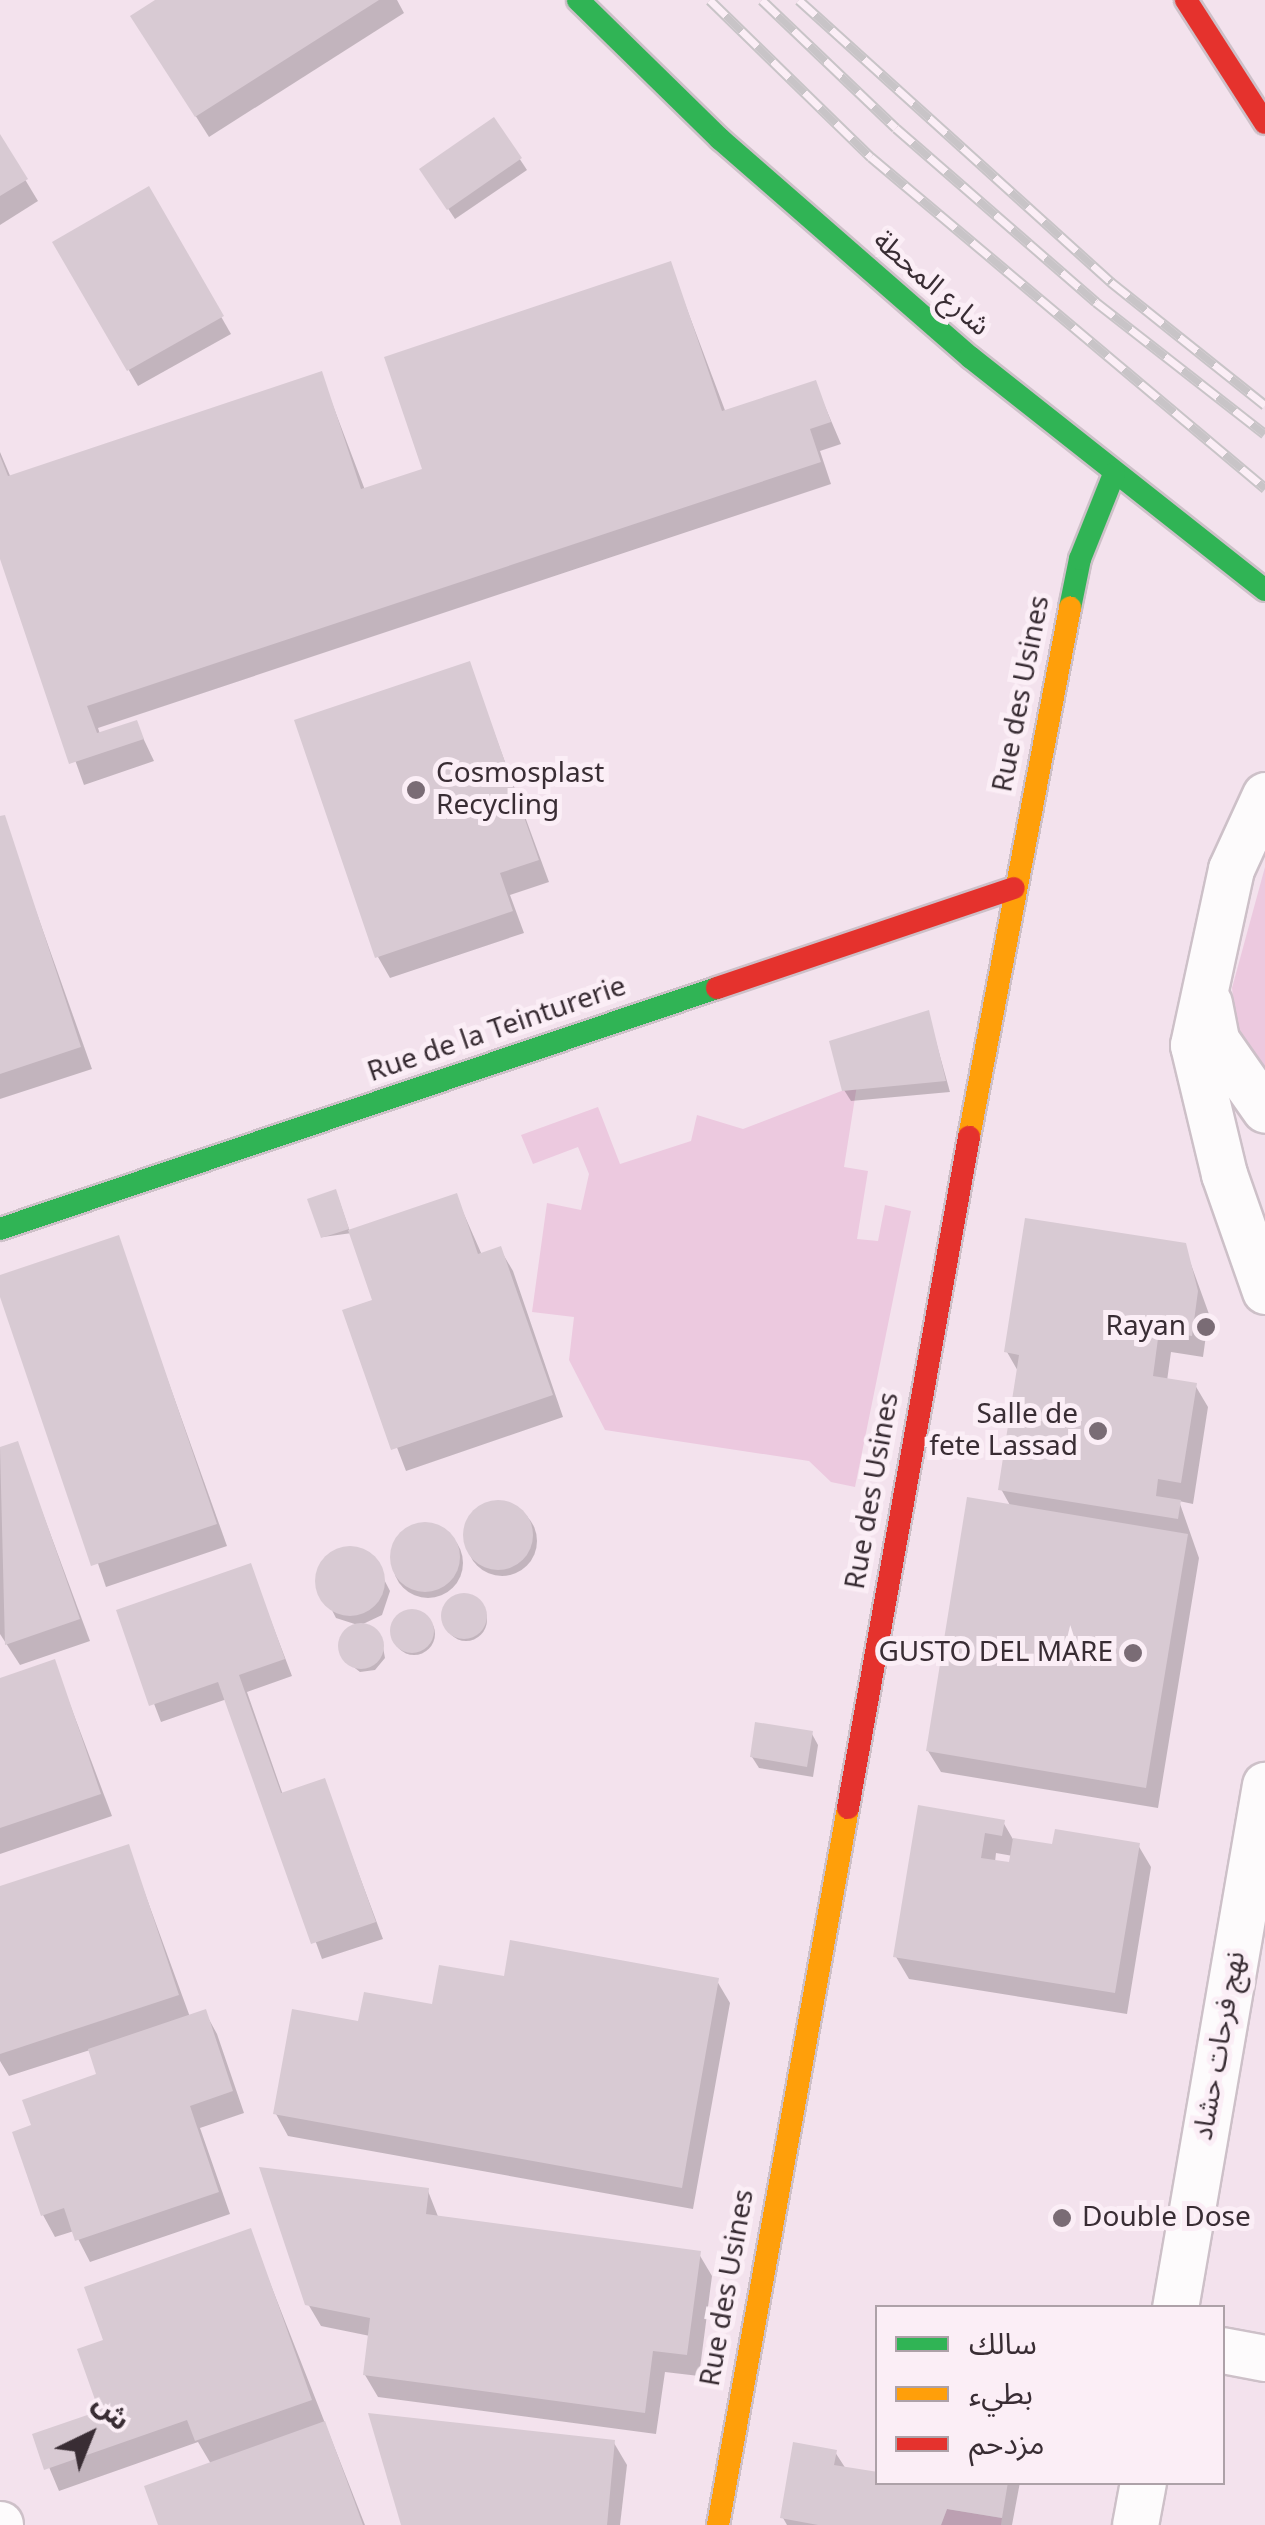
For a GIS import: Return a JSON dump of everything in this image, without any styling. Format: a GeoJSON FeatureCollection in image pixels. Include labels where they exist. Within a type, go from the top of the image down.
{"type":"FeatureCollection","features":[{"type":"Feature","properties":{"kind":"street","name":"شارع المحطة"},"geometry":{"type":"LineString","coordinates":[[578,0],[720,139],[1114,474],[1265,590]]}},
{"type":"Feature","properties":{"kind":"street"},"geometry":{"type":"LineString","coordinates":[[1186,0],[1265,123]]}},
{"type":"Feature","properties":{"kind":"street","name":"Rue des Usines"},"geometry":{"type":"LineString","coordinates":[[718,2525],[1014,888],[1080,559],[1114,474]]}},
{"type":"Feature","properties":{"kind":"street"},"geometry":{"type":"LineString","coordinates":[[1265,795],[1231,868],[1214,932],[1193,1045],[1208,1114],[1265,1292]]}},
{"type":"Feature","properties":{"kind":"street","name":"Rue de la Teinturerie"},"geometry":{"type":"LineString","coordinates":[[0,1229],[1014,888]]}},
{"type":"Feature","properties":{"kind":"street"},"geometry":{"type":"LineString","coordinates":[[1206,986],[1216,1040],[1260,1100]]}},
{"type":"Feature","properties":{"kind":"street"},"geometry":{"type":"LineString","coordinates":[[1208,1114],[1265,1182]]}},
{"type":"Feature","properties":{"kind":"street","name":"نهج فرحات حشاد"},"geometry":{"type":"LineString","coordinates":[[1176,2305],[1265,1785]]}},
{"type":"Feature","properties":{"kind":"street"},"geometry":{"type":"LineString","coordinates":[[1225,2351],[1265,2358]]}},
{"type":"Feature","properties":{"kind":"street"},"geometry":{"type":"LineString","coordinates":[[1135,2525],[1142,2485]]}},
{"type":"Feature","properties":{"kind":"shaded area"},"geometry":{"type":"Polygon","coordinates":[[[1265,867],[1265,1070],[1239,1046],[1232,988],[1265,867]]]}},
{"type":"Feature","properties":{"kind":"shaded area"},"geometry":{"type":"Polygon","coordinates":[[[857,1085],[844,1167],[868,1171],[857,1239],[878,1241],[885,1205],[911,1211],[855,1487],[831,1482],[809,1461],[605,1430],[569,1360],[574,1317],[532,1312],[547,1203],[581,1210],[589,1174],[578,1147],[533,1164],[521,1135],[598,1107],[620,1164],[691,1141],[697,1115],[743,1129],[857,1085]]]}},
{"type":"Feature","properties":{"kind":"shaded area"},"geometry":{"type":"Polygon","coordinates":[[[947,2509],[1002,2518],[1001,2525],[941,2525],[947,2509]]]}},
{"type":"Feature","properties":{"kind":"building"},"geometry":{"type":"Polygon","coordinates":[[[155,0],[379,0],[195,117],[130,16],[155,0]]]}},
{"type":"Feature","properties":{"kind":"building"},"geometry":{"type":"Polygon","coordinates":[[[494,117],[522,158],[447,210],[419,169],[494,117]]]}},
{"type":"Feature","properties":{"kind":"building"},"geometry":{"type":"Polygon","coordinates":[[[0,134],[28,179],[0,196],[0,134]]]}},
{"type":"Feature","properties":{"kind":"building"},"geometry":{"type":"Polygon","coordinates":[[[149,186],[224,316],[127,371],[52,242],[149,186]]]}},
{"type":"Feature","properties":{"kind":"building"},"geometry":{"type":"Polygon","coordinates":[[[671,261],[722,411],[816,380],[831,422],[810,429],[821,462],[87,706],[97,733],[137,720],[144,739],[69,764],[0,559],[0,456],[8,476],[322,371],[361,489],[422,469],[384,357],[671,261]]]}},
{"type":"Feature","properties":{"kind":"building","name":"Cosmosplast Recycling"},"geometry":{"type":"Polygon","coordinates":[[[470,661],[539,860],[500,873],[513,911],[375,958],[294,720],[470,661]]]}},
{"type":"Feature","properties":{"kind":"building"},"geometry":{"type":"Polygon","coordinates":[[[5,815],[81,1047],[0,1074],[0,816],[5,815]]]}},
{"type":"Feature","properties":{"kind":"building"},"geometry":{"type":"Polygon","coordinates":[[[929,1010],[946,1081],[842,1091],[829,1041],[929,1010]]]}},
{"type":"Feature","properties":{"kind":"building"},"geometry":{"type":"Polygon","coordinates":[[[336,1189],[349,1229],[321,1238],[307,1199],[336,1189]]]}},
{"type":"Feature","properties":{"kind":"building"},"geometry":{"type":"Polygon","coordinates":[[[457,1193],[478,1254],[501,1246],[553,1395],[391,1450],[342,1310],[372,1300],[348,1230],[457,1193]]]}},
{"type":"Feature","properties":{"kind":"building"},"geometry":{"type":"Polygon","coordinates":[[[1025,1218],[1186,1243],[1198,1291],[1192,1336],[1159,1331],[1153,1376],[1197,1383],[1181,1483],[1158,1479],[1156,1496],[1181,1500],[1178,1519],[998,1490],[1019,1355],[1004,1352],[1025,1218]]]}},
{"type":"Feature","properties":{"kind":"building"},"geometry":{"type":"Polygon","coordinates":[[[119,1235],[217,1524],[91,1566],[0,1297],[0,1275],[119,1235]]]}},
{"type":"Feature","properties":{"kind":"building"},"geometry":{"type":"Polygon","coordinates":[[[18,1441],[80,1619],[5,1645],[0,1447],[18,1441]]]}},
{"type":"Feature","properties":{"kind":"building"},"geometry":{"type":"Polygon","coordinates":[[[967,1497],[1188,1534],[1146,1788],[926,1751],[967,1497]]]}},
{"type":"Feature","properties":{"kind":"building"},"geometry":{"type":"Polygon","coordinates":[[[498,1500],[523,1510],[533,1535],[523,1560],[498,1570],[473,1560],[463,1535],[473,1510],[498,1500]]]}},
{"type":"Feature","properties":{"kind":"building"},"geometry":{"type":"Polygon","coordinates":[[[425,1522],[449,1533],[460,1557],[449,1581],[425,1592],[401,1581],[390,1557],[401,1533],[425,1522]]]}},
{"type":"Feature","properties":{"kind":"building"},"geometry":{"type":"Polygon","coordinates":[[[350,1546],[374,1557],[385,1581],[374,1605],[350,1616],[326,1605],[315,1581],[326,1557],[350,1546]]]}},
{"type":"Feature","properties":{"kind":"building"},"geometry":{"type":"Polygon","coordinates":[[[251,1563],[285,1659],[239,1675],[281,1793],[325,1778],[376,1922],[311,1944],[218,1682],[149,1706],[116,1610],[251,1563]]]}},
{"type":"Feature","properties":{"kind":"building"},"geometry":{"type":"Polygon","coordinates":[[[464,1593],[480,1600],[487,1616],[480,1632],[464,1639],[448,1632],[441,1616],[448,1600],[464,1593]]]}},
{"type":"Feature","properties":{"kind":"building"},"geometry":{"type":"Polygon","coordinates":[[[412,1609],[428,1615],[434,1631],[428,1647],[412,1653],[396,1647],[390,1631],[396,1615],[412,1609]]]}},
{"type":"Feature","properties":{"kind":"building"},"geometry":{"type":"Polygon","coordinates":[[[361,1623],[377,1630],[384,1646],[377,1662],[361,1669],[345,1662],[338,1646],[345,1630],[361,1623]]]}},
{"type":"Feature","properties":{"kind":"building"},"geometry":{"type":"Polygon","coordinates":[[[55,1659],[101,1794],[0,1828],[0,1678],[55,1659]]]}},
{"type":"Feature","properties":{"kind":"building"},"geometry":{"type":"Polygon","coordinates":[[[755,1722],[813,1731],[807,1767],[750,1757],[755,1722]]]}},
{"type":"Feature","properties":{"kind":"building"},"geometry":{"type":"Polygon","coordinates":[[[918,1805],[1005,1820],[1002,1836],[985,1833],[981,1858],[1009,1862],[1013,1838],[1052,1844],[1055,1829],[1140,1843],[1115,1993],[893,1957],[918,1805]]]}},
{"type":"Feature","properties":{"kind":"building"},"geometry":{"type":"Polygon","coordinates":[[[129,1844],[179,1995],[0,2054],[0,1886],[129,1844]]]}},
{"type":"Feature","properties":{"kind":"building"},"geometry":{"type":"Polygon","coordinates":[[[510,1940],[719,1978],[682,2188],[273,2114],[292,2009],[358,2021],[364,1992],[432,2004],[439,1965],[504,1976],[510,1940]]]}},
{"type":"Feature","properties":{"kind":"building"},"geometry":{"type":"Polygon","coordinates":[[[206,2009],[233,2091],[190,2106],[219,2192],[75,2241],[64,2208],[41,2216],[12,2132],[31,2125],[22,2100],[96,2074],[88,2049],[206,2009]]]}},
{"type":"Feature","properties":{"kind":"building"},"geometry":{"type":"Polygon","coordinates":[[[259,2167],[429,2188],[426,2214],[701,2251],[687,2355],[653,2351],[645,2413],[363,2375],[370,2318],[305,2305],[259,2167]]]}},
{"type":"Feature","properties":{"kind":"building"},"geometry":{"type":"Polygon","coordinates":[[[251,2228],[312,2400],[195,2441],[187,2420],[44,2470],[32,2434],[99,2411],[77,2349],[103,2340],[84,2287],[251,2228]]]}},
{"type":"Feature","properties":{"kind":"building"},"geometry":{"type":"Polygon","coordinates":[[[368,2413],[615,2440],[607,2525],[401,2525],[368,2413]]]}},
{"type":"Feature","properties":{"kind":"building"},"geometry":{"type":"Polygon","coordinates":[[[325,2421],[363,2525],[158,2525],[144,2486],[325,2421]]]}},
{"type":"Feature","properties":{"kind":"building"},"geometry":{"type":"Polygon","coordinates":[[[793,2442],[837,2450],[834,2465],[875,2472],[875,2485],[1008,2485],[1002,2518],[947,2509],[941,2525],[818,2525],[780,2518],[793,2442]]]}},
{"type":"Feature","properties":{"kind":"railway"},"geometry":{"type":"LineString","coordinates":[[710,0],[871,157],[1265,488]]}},
{"type":"Feature","properties":{"kind":"railway"},"geometry":{"type":"LineString","coordinates":[[762,0],[896,128],[1096,302],[1265,434]]}},
{"type":"Feature","properties":{"kind":"railway"},"geometry":{"type":"LineString","coordinates":[[799,0],[1111,282],[1265,405]]}},
{"type":"Feature","properties":{"kind":"traffic: fast"},"geometry":{"type":"LineString","coordinates":[[578,0],[720,139],[970,357],[1265,590]]}},
{"type":"Feature","properties":{"kind":"traffic: fast"},"geometry":{"type":"LineString","coordinates":[[1070,608],[1080,559],[1114,474]]}},
{"type":"Feature","properties":{"kind":"traffic: fast"},"geometry":{"type":"LineString","coordinates":[[0,1229],[717,988]]}},
{"type":"Feature","properties":{"kind":"traffic: slow"},"geometry":{"type":"LineString","coordinates":[[969,1137],[1070,608]]}},
{"type":"Feature","properties":{"kind":"traffic: slow"},"geometry":{"type":"LineString","coordinates":[[718,2525],[848,1808]]}},
{"type":"Feature","properties":{"kind":"traffic: jam"},"geometry":{"type":"LineString","coordinates":[[1186,0],[1265,123]]}},
{"type":"Feature","properties":{"kind":"traffic: jam"},"geometry":{"type":"LineString","coordinates":[[717,988],[1014,888]]}},
{"type":"Feature","properties":{"kind":"traffic: jam"},"geometry":{"type":"LineString","coordinates":[[848,1808],[969,1137]]}},
{"type":"Feature","properties":{"kind":"place","name":"Cosmosplast Recycling"},"geometry":{"type":"Point","coordinates":[416,790]}},
{"type":"Feature","properties":{"kind":"place","name":"Rayan"},"geometry":{"type":"Point","coordinates":[1206,1327]}},
{"type":"Feature","properties":{"kind":"place","name":"Salle de fete Lassad"},"geometry":{"type":"Point","coordinates":[1098,1431]}},
{"type":"Feature","properties":{"kind":"place","name":"GUSTO DEL MARE"},"geometry":{"type":"Point","coordinates":[1133,1653]}},
{"type":"Feature","properties":{"kind":"place","name":"Double Dose"},"geometry":{"type":"Point","coordinates":[1062,2218]}}]}
